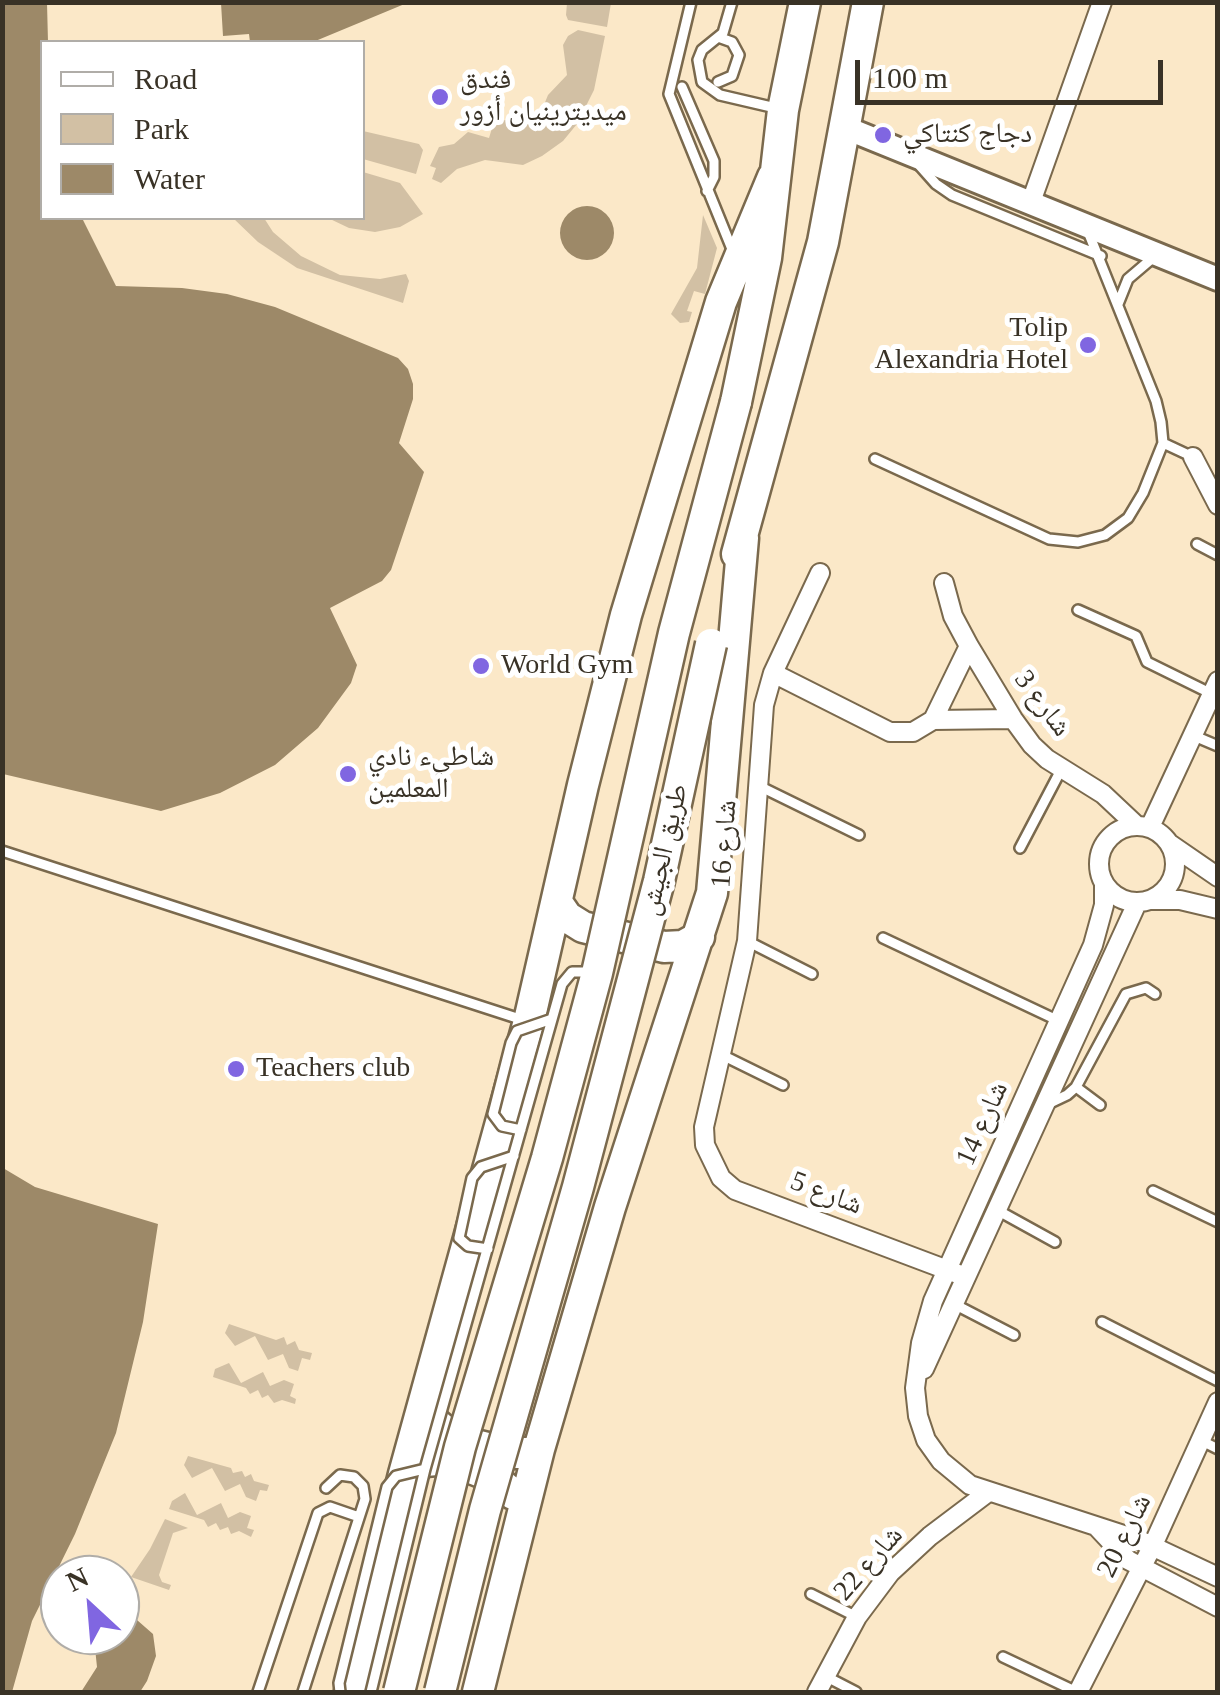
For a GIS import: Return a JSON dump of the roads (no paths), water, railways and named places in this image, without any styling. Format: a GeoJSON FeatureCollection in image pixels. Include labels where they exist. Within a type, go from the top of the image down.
{"type":"FeatureCollection","features":[{"type":"Feature","properties":{"kind":"highway","name":"طريق الجيش"},"geometry":{"type":"LineString","coordinates":[[399,1692],[460,1447],[547,1158],[597,973],[674,633],[736,402],[766,258],[783,110],[805,2]]}},
{"type":"Feature","properties":{"kind":"highway","name":"طريق الجيش"},"geometry":{"type":"LineString","coordinates":[[440,1692],[485,1510],[578,1186],[659,880],[712,644],[823,242],[868,2]]}},
{"type":"Feature","properties":{"kind":"highway"},"geometry":{"type":"LineString","coordinates":[[415,1472],[426,1402],[540,1020],[558,904],[583,785],[626,616],[716,322],[773,177]]}},
{"type":"Feature","properties":{"kind":"highway"},"geometry":{"type":"LineString","coordinates":[[478,1692],[539,1449],[610,1207],[712,893],[743,538]]}},
{"type":"Feature","properties":{"kind":"highway"},"geometry":{"type":"LineString","coordinates":[[558,904],[567,918],[584,926],[664,947],[683,946],[698,937]]}},
{"type":"Feature","properties":{"kind":"highway"},"geometry":{"type":"LineString","coordinates":[[426,1402],[432,1421],[455,1440],[508,1454],[539,1449]]}},
{"type":"Feature","properties":{"kind":"highway"},"geometry":{"type":"LineString","coordinates":[[350,1692],[384,1551],[417,1464],[433,1459],[457,1461],[506,1486],[522,1515]]}},
{"type":"Feature","properties":{"kind":"street"},"geometry":{"type":"LineString","coordinates":[[1031,202],[1102,2]]}},
{"type":"Feature","properties":{"kind":"street"},"geometry":{"type":"LineString","coordinates":[[846,128],[1218,279]]}},
{"type":"Feature","properties":{"kind":"street"},"geometry":{"type":"LineString","coordinates":[[1194,458],[1218,505]]}},
{"type":"Feature","properties":{"kind":"street","name":"شارع 16"},"geometry":{"type":"LineString","coordinates":[[704,1127],[746,940],[764,705],[772,673],[820,572]]}},
{"type":"Feature","properties":{"kind":"street","name":"شارع 3"},"geometry":{"type":"LineString","coordinates":[[944,583],[953,616],[969,646],[1013,720],[1032,744],[1143,826]]}},
{"type":"Feature","properties":{"kind":"street"},"geometry":{"type":"LineString","coordinates":[[933,720],[969,646]]}},
{"type":"Feature","properties":{"kind":"street"},"geometry":{"type":"LineString","coordinates":[[772,673],[890,732],[913,732],[933,720],[1013,720]]}},
{"type":"Feature","properties":{"kind":"street"},"geometry":{"type":"LineString","coordinates":[[1143,826],[1215,688]]}},
{"type":"Feature","properties":{"kind":"street"},"geometry":{"type":"LineString","coordinates":[[1218,877],[1143,826],[1123,828],[1103,845],[1099,872],[1104,884],[1124,900],[1180,900],[1218,909]]}},
{"type":"Feature","properties":{"kind":"street"},"geometry":{"type":"LineString","coordinates":[[1144,901],[1162,893],[1171,882],[1175,870],[1170,844]]}},
{"type":"Feature","properties":{"kind":"street","name":"شارع 14"},"geometry":{"type":"LineString","coordinates":[[915,1388],[954,1304],[957,1273],[1100,925],[1104,884]]}},
{"type":"Feature","properties":{"kind":"street","name":"شارع 14"},"geometry":{"type":"LineString","coordinates":[[1144,901],[996,1210],[957,1273],[933,1301],[921,1343],[915,1388],[918,1416],[926,1440],[954,1474],[987,1493],[1153,1545],[1218,1577]]}},
{"type":"Feature","properties":{"kind":"street","name":"شارع 5"},"geometry":{"type":"LineString","coordinates":[[704,1127],[711,1163],[735,1190],[957,1273]]}},
{"type":"Feature","properties":{"kind":"street","name":"شارع 20"},"geometry":{"type":"LineString","coordinates":[[1078,1692],[1153,1545],[1218,1402]]}},
{"type":"Feature","properties":{"kind":"street","name":"شارع 22"},"geometry":{"type":"LineString","coordinates":[[821,1684],[857,1617],[890,1573],[930,1536],[987,1493]]}},
{"type":"Feature","properties":{"kind":"street"},"geometry":{"type":"LineString","coordinates":[[1097,1527],[1116,1550],[1141,1568],[1218,1607]]}},
{"type":"Feature","properties":{"kind":"lane"},"geometry":{"type":"LineString","coordinates":[[691,2],[669,94],[737,262]]}},
{"type":"Feature","properties":{"kind":"lane"},"geometry":{"type":"LineString","coordinates":[[732,2],[726,27],[702,50],[698,60],[702,82],[720,94],[783,110]]}},
{"type":"Feature","properties":{"kind":"lane"},"geometry":{"type":"LineString","coordinates":[[718,37],[732,42],[739,56],[732,76],[718,82]]}},
{"type":"Feature","properties":{"kind":"lane"},"geometry":{"type":"LineString","coordinates":[[682,87],[714,162],[714,177],[706,191]]}},
{"type":"Feature","properties":{"kind":"lane"},"geometry":{"type":"LineString","coordinates":[[913,155],[923,171],[952,195],[1101,256]]}},
{"type":"Feature","properties":{"kind":"lane"},"geometry":{"type":"LineString","coordinates":[[875,459],[1049,539],[1078,542],[1105,535],[1128,518],[1143,493],[1162,443],[1156,400],[1101,256],[1082,222]]}},
{"type":"Feature","properties":{"kind":"lane"},"geometry":{"type":"LineString","coordinates":[[1118,304],[1128,278],[1158,254]]}},
{"type":"Feature","properties":{"kind":"lane"},"geometry":{"type":"LineString","coordinates":[[1162,443],[1194,458]]}},
{"type":"Feature","properties":{"kind":"lane"},"geometry":{"type":"LineString","coordinates":[[1198,544],[1218,554]]}},
{"type":"Feature","properties":{"kind":"lane"},"geometry":{"type":"LineString","coordinates":[[1078,610],[1136,636],[1147,662],[1215,688]]}},
{"type":"Feature","properties":{"kind":"lane"},"geometry":{"type":"LineString","coordinates":[[1192,735],[1218,746]]}},
{"type":"Feature","properties":{"kind":"lane"},"geometry":{"type":"LineString","coordinates":[[1020,848],[1062,768]]}},
{"type":"Feature","properties":{"kind":"lane"},"geometry":{"type":"LineString","coordinates":[[757,785],[859,835]]}},
{"type":"Feature","properties":{"kind":"lane"},"geometry":{"type":"LineString","coordinates":[[2,851],[540,1020]]}},
{"type":"Feature","properties":{"kind":"lane"},"geometry":{"type":"LineString","coordinates":[[883,938],[1059,1020]]}},
{"type":"Feature","properties":{"kind":"lane"},"geometry":{"type":"LineString","coordinates":[[746,940],[812,974]]}},
{"type":"Feature","properties":{"kind":"lane"},"geometry":{"type":"LineString","coordinates":[[371,1692],[415,1472],[488,1250],[514,1156],[540,1020],[566,976],[575,972],[597,973]]}},
{"type":"Feature","properties":{"kind":"lane"},"geometry":{"type":"LineString","coordinates":[[1045,1104],[1057,1102],[1076,1086],[1122,999],[1139,988],[1156,994]]}},
{"type":"Feature","properties":{"kind":"lane"},"geometry":{"type":"LineString","coordinates":[[521,1130],[502,1126],[494,1114],[511,1043],[517,1031],[540,1020]]}},
{"type":"Feature","properties":{"kind":"lane"},"geometry":{"type":"LineString","coordinates":[[720,1054],[783,1085]]}},
{"type":"Feature","properties":{"kind":"lane"},"geometry":{"type":"LineString","coordinates":[[1076,1086],[1100,1105]]}},
{"type":"Feature","properties":{"kind":"lane"},"geometry":{"type":"LineString","coordinates":[[488,1250],[468,1246],[459,1238],[472,1178],[481,1167],[514,1156]]}},
{"type":"Feature","properties":{"kind":"lane"},"geometry":{"type":"LineString","coordinates":[[1153,1191],[1218,1222]]}},
{"type":"Feature","properties":{"kind":"lane"},"geometry":{"type":"LineString","coordinates":[[996,1210],[1055,1242]]}},
{"type":"Feature","properties":{"kind":"lane"},"geometry":{"type":"LineString","coordinates":[[954,1304],[1014,1335]]}},
{"type":"Feature","properties":{"kind":"lane"},"geometry":{"type":"LineString","coordinates":[[1102,1322],[1218,1381]]}},
{"type":"Feature","properties":{"kind":"lane"},"geometry":{"type":"LineString","coordinates":[[1200,1440],[1218,1449]]}},
{"type":"Feature","properties":{"kind":"lane"},"geometry":{"type":"LineString","coordinates":[[340,1692],[339,1683],[388,1485],[396,1476],[415,1472]]}},
{"type":"Feature","properties":{"kind":"lane"},"geometry":{"type":"LineString","coordinates":[[303,1692],[365,1492],[359,1480],[340,1475],[326,1488]]}},
{"type":"Feature","properties":{"kind":"lane"},"geometry":{"type":"LineString","coordinates":[[258,1692],[318,1513],[330,1506],[359,1517]]}},
{"type":"Feature","properties":{"kind":"lane"},"geometry":{"type":"LineString","coordinates":[[352,1540],[384,1551]]}},
{"type":"Feature","properties":{"kind":"lane"},"geometry":{"type":"LineString","coordinates":[[812,1594],[857,1617]]}},
{"type":"Feature","properties":{"kind":"lane"},"geometry":{"type":"LineString","coordinates":[[1003,1657],[1078,1692]]}},
{"type":"Feature","properties":{"kind":"lane"},"geometry":{"type":"LineString","coordinates":[[821,1684],[856,1692]]}},
{"type":"Feature","properties":{"kind":"water"},"geometry":{"type":"Polygon","coordinates":[[[3,2],[47,3],[48,40],[40,40],[40,220],[83,220],[116,286],[227,294],[275,307],[398,358],[408,369],[413,384],[413,399],[399,443],[424,472],[391,570],[382,581],[330,608],[357,665],[351,683],[318,728],[275,765],[220,793],[161,811],[3,774],[3,2]]]}},
{"type":"Feature","properties":{"kind":"water"},"geometry":{"type":"Polygon","coordinates":[[[221,2],[407,3],[318,40],[250,40],[249,34],[223,36],[221,2]]]}},
{"type":"Feature","properties":{"kind":"water"},"geometry":{"type":"Polygon","coordinates":[[[587,206],[606,214],[614,233],[606,252],[587,260],[568,252],[560,233],[568,214],[587,206]]]}},
{"type":"Feature","properties":{"kind":"water"},"geometry":{"type":"Polygon","coordinates":[[[3,1168],[35,1187],[158,1224],[143,1322],[116,1433],[65,1555],[40,1555],[40,1605],[12,1692],[2,1692],[3,1168]]]}},
{"type":"Feature","properties":{"kind":"water"},"geometry":{"type":"Polygon","coordinates":[[[140,1623],[153,1634],[156,1656],[140,1692],[81,1692],[97,1667],[96,1655],[140,1655],[140,1623]]]}},
{"type":"Feature","properties":{"kind":"place","name":"فندق ميديترينيان أزور"},"geometry":{"type":"Point","coordinates":[440,97]}},
{"type":"Feature","properties":{"kind":"place","name":"دجاج كنتاكي"},"geometry":{"type":"Point","coordinates":[883,135]}},
{"type":"Feature","properties":{"kind":"place","name":"Tolip Alexandria Hotel"},"geometry":{"type":"Point","coordinates":[1088,345]}},
{"type":"Feature","properties":{"kind":"place","name":"World Gym"},"geometry":{"type":"Point","coordinates":[481,666]}},
{"type":"Feature","properties":{"kind":"place","name":"شاطيء نادي المعلمين"},"geometry":{"type":"Point","coordinates":[348,774]}},
{"type":"Feature","properties":{"kind":"place","name":"Teachers club"},"geometry":{"type":"Point","coordinates":[236,1069]}}]}
